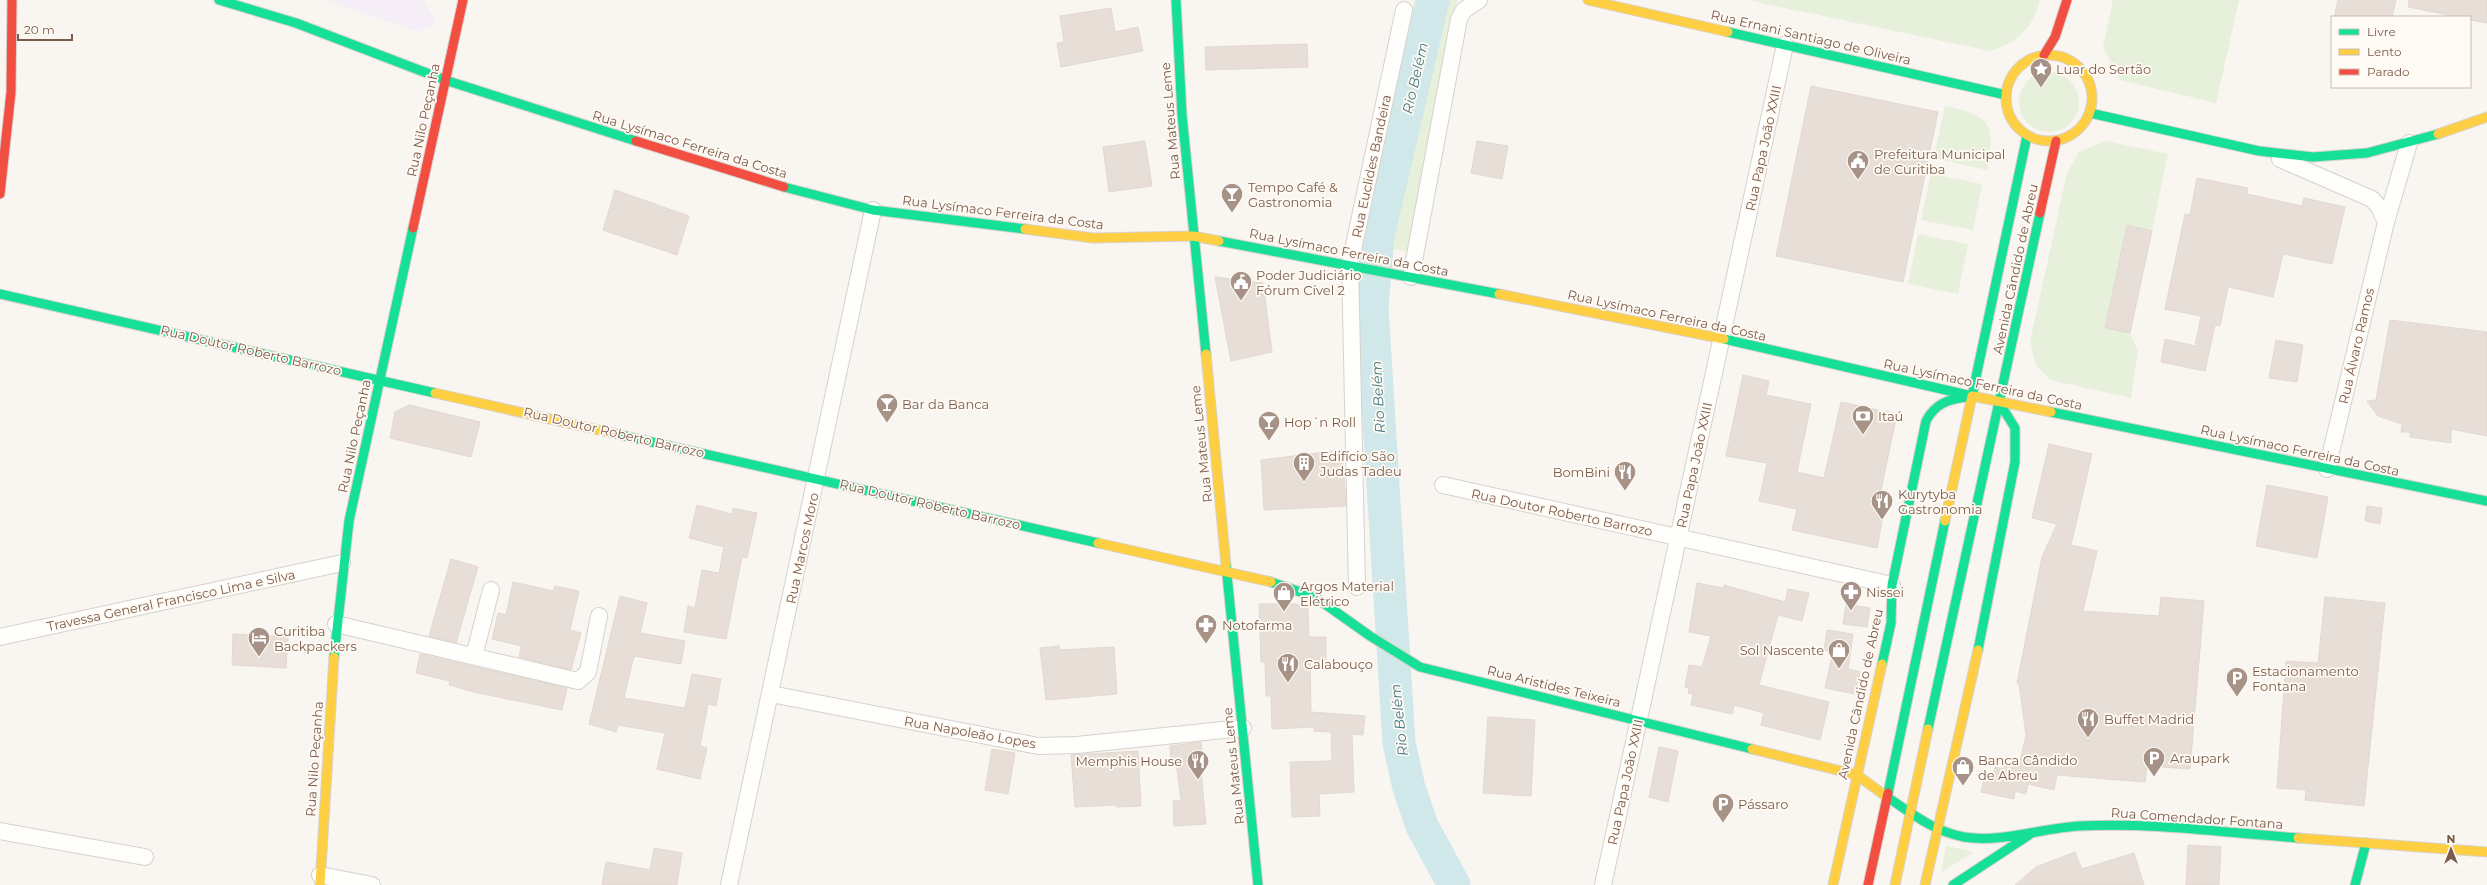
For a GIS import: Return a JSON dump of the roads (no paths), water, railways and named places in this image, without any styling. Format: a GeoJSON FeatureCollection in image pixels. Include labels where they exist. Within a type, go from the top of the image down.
{"type":"FeatureCollection","features":[{"type":"Feature","properties":{"kind":"main road"},"geometry":{"type":"LineString","coordinates":[[0,194],[11,92],[12,0]]}},
{"type":"Feature","properties":{"kind":"main road","name":"Rua Lysímaco Ferreira da Costa"},"geometry":{"type":"LineString","coordinates":[[219,0],[296,22],[445,80],[771,184],[873,210],[1093,238],[1193,236],[1357,266],[1722,339],[1999,402],[2487,501]]}},
{"type":"Feature","properties":{"kind":"main road","name":"Rua Nilo Peçanha"},"geometry":{"type":"LineString","coordinates":[[320,880],[336,624],[342,564],[349,521],[463,0]]}},
{"type":"Feature","properties":{"kind":"main road","name":"Rua Mateus Leme"},"geometry":{"type":"LineString","coordinates":[[1176,0],[1178,72],[1193,236],[1258,885]]}},
{"type":"Feature","properties":{"kind":"main road","name":"Rua Ernani Santiago de Oliveira"},"geometry":{"type":"LineString","coordinates":[[1588,0],[2006,95]]}},
{"type":"Feature","properties":{"kind":"main road"},"geometry":{"type":"LineString","coordinates":[[2044,55],[2055,37],[2067,0]]}},
{"type":"Feature","properties":{"kind":"main road"},"geometry":{"type":"LineString","coordinates":[[2044,55],[2066,59],[2077,66],[2086,75],[2091,87],[2092,100],[2090,113],[2077,132],[2056,141],[2027,136],[2019,130],[2008,114],[2006,95],[2011,76],[2017,68],[2030,60],[2044,55]]}},
{"type":"Feature","properties":{"kind":"main road"},"geometry":{"type":"LineString","coordinates":[[2090,113],[2262,152],[2293,156],[2348,156],[2409,143],[2485,120]]}},
{"type":"Feature","properties":{"kind":"main road","name":"Avenida Cândido de Abreu"},"geometry":{"type":"LineString","coordinates":[[1868,885],[2027,136]]}},
{"type":"Feature","properties":{"kind":"main road","name":"Avenida Cândido de Abreu"},"geometry":{"type":"LineString","coordinates":[[1895,885],[2056,141]]}},
{"type":"Feature","properties":{"kind":"main road","name":"Rua Doutor Roberto Barrozo"},"geometry":{"type":"LineString","coordinates":[[0,294],[1227,571]]}},
{"type":"Feature","properties":{"kind":"main road","name":"Avenida Cândido de Abreu"},"geometry":{"type":"LineString","coordinates":[[1833,885],[1891,623],[1892,585],[1926,420],[1931,410],[1941,402],[1972,396]]}},
{"type":"Feature","properties":{"kind":"main road"},"geometry":{"type":"LineString","coordinates":[[1925,885],[1986,615],[2015,462],[2015,428],[1999,402]]}},
{"type":"Feature","properties":{"kind":"main road","name":"Rua Aristides Teixeira"},"geometry":{"type":"LineString","coordinates":[[1227,571],[1293,588],[1315,597],[1370,636],[1420,667],[1857,775],[1910,812]]}},
{"type":"Feature","properties":{"kind":"main road","name":"Rua Comendador Fontana"},"geometry":{"type":"LineString","coordinates":[[1910,812],[1937,830],[1952,834],[1980,837],[2033,833],[2078,826],[2119,825],[2487,852]]}},
{"type":"Feature","properties":{"kind":"main road"},"geometry":{"type":"LineString","coordinates":[[1953,885],[2033,833]]}},
{"type":"Feature","properties":{"kind":"main road"},"geometry":{"type":"LineString","coordinates":[[2355,885],[2366,843]]}},
{"type":"Feature","properties":{"kind":"street"},"geometry":{"type":"LineString","coordinates":[[1412,277],[1459,19],[1474,2]]}},
{"type":"Feature","properties":{"kind":"street","name":"Rua Euclides Bandeira"},"geometry":{"type":"LineString","coordinates":[[1357,587],[1357,266],[1404,10]]}},
{"type":"Feature","properties":{"kind":"street","name":"Rua Papa João XXIII"},"geometry":{"type":"LineString","coordinates":[[1603,885],[1785,45]]}},
{"type":"Feature","properties":{"kind":"street","name":"Rua Álvaro Ramos"},"geometry":{"type":"LineString","coordinates":[[2327,469],[2386,222],[2409,143]]}},
{"type":"Feature","properties":{"kind":"street"},"geometry":{"type":"LineString","coordinates":[[2262,152],[2372,199],[2379,207],[2386,222]]}},
{"type":"Feature","properties":{"kind":"street","name":"Rua Marcos Moro"},"geometry":{"type":"LineString","coordinates":[[729,885],[771,694],[873,210]]}},
{"type":"Feature","properties":{"kind":"street","name":"Rua Doutor Roberto Barrozo"},"geometry":{"type":"LineString","coordinates":[[1443,485],[1892,585]]}},
{"type":"Feature","properties":{"kind":"street","name":"Travessa General Francisco Lima e Silva"},"geometry":{"type":"LineString","coordinates":[[0,637],[342,564]]}},
{"type":"Feature","properties":{"kind":"street"},"geometry":{"type":"LineString","coordinates":[[474,656],[490,590]]}},
{"type":"Feature","properties":{"kind":"street"},"geometry":{"type":"LineString","coordinates":[[336,624],[578,681],[588,672],[599,616]]}},
{"type":"Feature","properties":{"kind":"street","name":"Rua Napoleão Lopes"},"geometry":{"type":"LineString","coordinates":[[771,694],[1038,746],[1077,745],[1243,728]]}},
{"type":"Feature","properties":{"kind":"street"},"geometry":{"type":"LineString","coordinates":[[0,831],[145,857]]}},
{"type":"Feature","properties":{"kind":"street"},"geometry":{"type":"LineString","coordinates":[[320,880],[372,885]]}},
{"type":"Feature","properties":{"kind":"waterway","name":"Rio Belém"},"geometry":{"type":"LineString","coordinates":[[1433,0],[1378,236],[1372,308],[1399,743],[1409,788],[1422,826],[1454,885]]}},
{"type":"Feature","properties":{"kind":"place","name":"Luar do Sertão"},"geometry":{"type":"Point","coordinates":[2041,88]}},
{"type":"Feature","properties":{"kind":"place","name":"Prefeitura Municipal de Curitiba"},"geometry":{"type":"Point","coordinates":[1858,180]}},
{"type":"Feature","properties":{"kind":"place","name":"Tempo Café & Gastronomia"},"geometry":{"type":"Point","coordinates":[1232,214]}},
{"type":"Feature","properties":{"kind":"place","name":"Poder Judiciário Fórum Cível 2"},"geometry":{"type":"Point","coordinates":[1241,302]}},
{"type":"Feature","properties":{"kind":"place","name":"Bar da Banca"},"geometry":{"type":"Point","coordinates":[887,424]}},
{"type":"Feature","properties":{"kind":"place","name":"Itaú"},"geometry":{"type":"Point","coordinates":[1863,436]}},
{"type":"Feature","properties":{"kind":"place","name":"Hop´n Roll"},"geometry":{"type":"Point","coordinates":[1269,442]}},
{"type":"Feature","properties":{"kind":"place","name":"Edifício São Judas Tadeu"},"geometry":{"type":"Point","coordinates":[1304,482]}},
{"type":"Feature","properties":{"kind":"place","name":"BomBini"},"geometry":{"type":"Point","coordinates":[1625,492]}},
{"type":"Feature","properties":{"kind":"place","name":"Kurytyba Gastronomia"},"geometry":{"type":"Point","coordinates":[1882,520]}},
{"type":"Feature","properties":{"kind":"place","name":"Argos Material Elétrico"},"geometry":{"type":"Point","coordinates":[1284,612]}},
{"type":"Feature","properties":{"kind":"place","name":"Nissei"},"geometry":{"type":"Point","coordinates":[1851,612]}},
{"type":"Feature","properties":{"kind":"place","name":"Notofarma"},"geometry":{"type":"Point","coordinates":[1206,644]}},
{"type":"Feature","properties":{"kind":"place","name":"Curitiba Backpackers"},"geometry":{"type":"Point","coordinates":[259,658]}},
{"type":"Feature","properties":{"kind":"place","name":"Sol Nascente"},"geometry":{"type":"Point","coordinates":[1839,670]}},
{"type":"Feature","properties":{"kind":"place","name":"Calabouço"},"geometry":{"type":"Point","coordinates":[1288,684]}},
{"type":"Feature","properties":{"kind":"place","name":"Estacionamento Fontana"},"geometry":{"type":"Point","coordinates":[2237,698]}},
{"type":"Feature","properties":{"kind":"place","name":"Buffet Madrid"},"geometry":{"type":"Point","coordinates":[2088,738]}},
{"type":"Feature","properties":{"kind":"place","name":"Araupark"},"geometry":{"type":"Point","coordinates":[2154,778]}},
{"type":"Feature","properties":{"kind":"place","name":"Memphis House"},"geometry":{"type":"Point","coordinates":[1198,780]}},
{"type":"Feature","properties":{"kind":"place","name":"Banca Cândido de Abreu"},"geometry":{"type":"Point","coordinates":[1963,786]}},
{"type":"Feature","properties":{"kind":"place","name":"Pássaro"},"geometry":{"type":"Point","coordinates":[1723,824]}}]}
